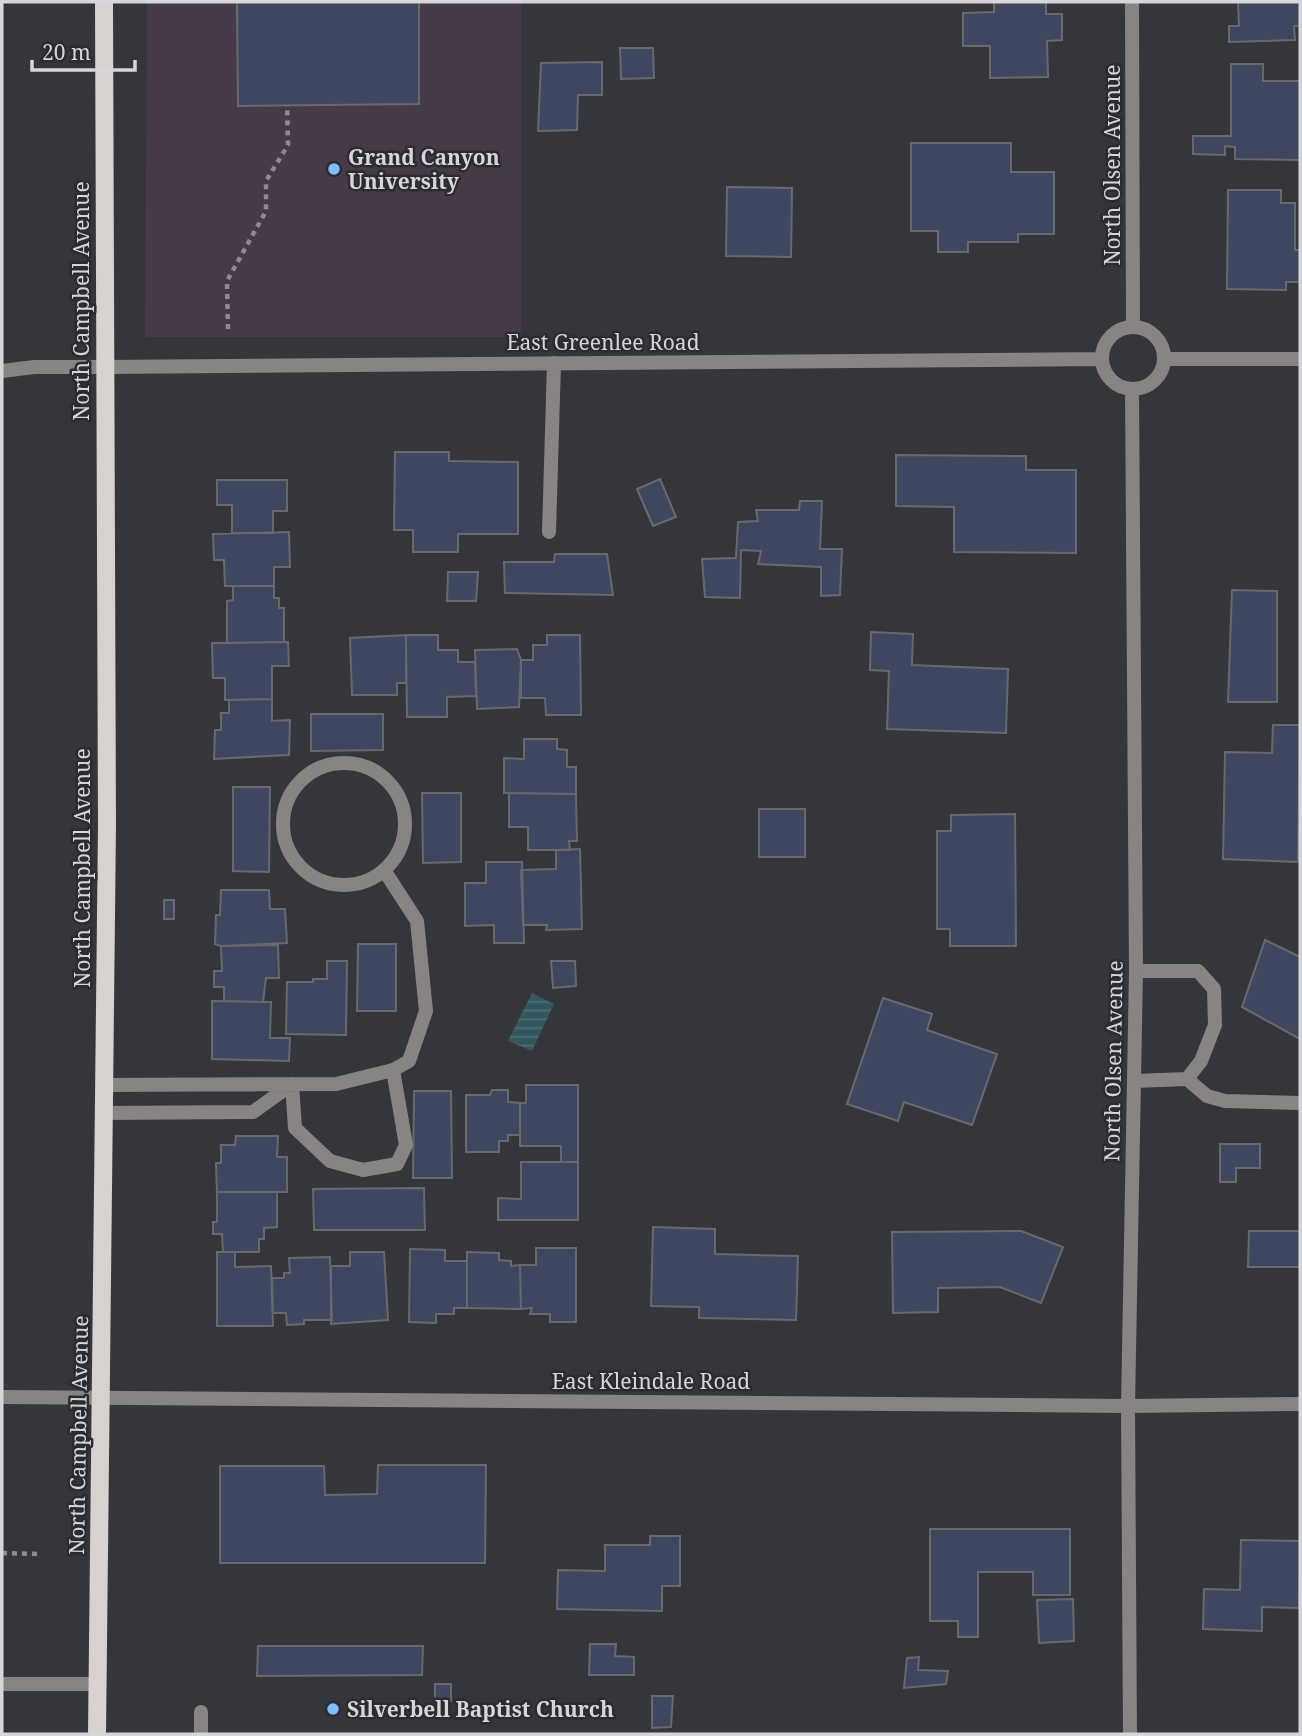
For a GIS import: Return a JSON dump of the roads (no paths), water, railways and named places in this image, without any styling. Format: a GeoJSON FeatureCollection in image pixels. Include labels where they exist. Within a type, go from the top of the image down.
{"type":"FeatureCollection","features":[{"type":"Feature","properties":{"kind":"main road","name":"North Campbell Avenue"},"geometry":{"type":"LineString","coordinates":[[97,1734],[107,825],[104,2]]}},
{"type":"Feature","properties":{"kind":"street","name":"North Olsen Avenue"},"geometry":{"type":"LineString","coordinates":[[1132,2],[1133,327]]}},
{"type":"Feature","properties":{"kind":"street"},"geometry":{"type":"LineString","coordinates":[[1133,327],[1151,333],[1158,341],[1164,359],[1158,377],[1142,388],[1132,389],[1123,387],[1108,376],[1102,359],[1108,341],[1123,329],[1133,327]]}},
{"type":"Feature","properties":{"kind":"street","name":"East Greenlee Road"},"geometry":{"type":"LineString","coordinates":[[2,371],[34,367],[1102,359]]}},
{"type":"Feature","properties":{"kind":"street"},"geometry":{"type":"LineString","coordinates":[[1164,359],[1300,359]]}},
{"type":"Feature","properties":{"kind":"street"},"geometry":{"type":"LineString","coordinates":[[548,532],[554,363]]}},
{"type":"Feature","properties":{"kind":"street","name":"North Olsen Avenue"},"geometry":{"type":"LineString","coordinates":[[1130,1734],[1128,1406],[1136,971],[1132,389]]}},
{"type":"Feature","properties":{"kind":"street"},"geometry":{"type":"LineString","coordinates":[[344,763],[365,767],[383,777],[397,793],[404,813],[404,834],[397,854],[384,870],[367,880],[348,885],[330,883],[312,876],[297,863],[287,847],[282,828],[284,809],[292,791],[305,777],[323,766],[344,763]]}},
{"type":"Feature","properties":{"kind":"street"},"geometry":{"type":"LineString","coordinates":[[103,1085],[336,1084],[393,1070],[409,1061],[426,1011],[417,921],[384,870]]}},
{"type":"Feature","properties":{"kind":"street"},"geometry":{"type":"LineString","coordinates":[[1136,971],[1198,971],[1214,989],[1215,1025],[1201,1061],[1187,1079]]}},
{"type":"Feature","properties":{"kind":"street"},"geometry":{"type":"LineString","coordinates":[[292,1084],[295,1128],[330,1161],[363,1170],[397,1164],[406,1145],[393,1070]]}},
{"type":"Feature","properties":{"kind":"street"},"geometry":{"type":"LineString","coordinates":[[1134,1081],[1187,1079],[1207,1096],[1224,1101],[1300,1103]]}},
{"type":"Feature","properties":{"kind":"street"},"geometry":{"type":"LineString","coordinates":[[103,1113],[253,1112],[292,1084]]}},
{"type":"Feature","properties":{"kind":"street","name":"East Kleindale Road"},"geometry":{"type":"LineString","coordinates":[[2,1397],[1300,1405]]}},
{"type":"Feature","properties":{"kind":"street"},"geometry":{"type":"LineString","coordinates":[[2,1684],[97,1684]]}},
{"type":"Feature","properties":{"kind":"street"},"geometry":{"type":"LineString","coordinates":[[201,1712],[201,1734]]}},
{"type":"Feature","properties":{"kind":"water"},"geometry":{"type":"Polygon","coordinates":[[[532,993],[554,1004],[532,1051],[508,1041],[532,993]]]}},
{"type":"Feature","properties":{"kind":"place","name":"Grand Canyon University"},"geometry":{"type":"Point","coordinates":[334,169]}},
{"type":"Feature","properties":{"kind":"place","name":"Silverbell Baptist Church"},"geometry":{"type":"Point","coordinates":[333,1709]}}]}
